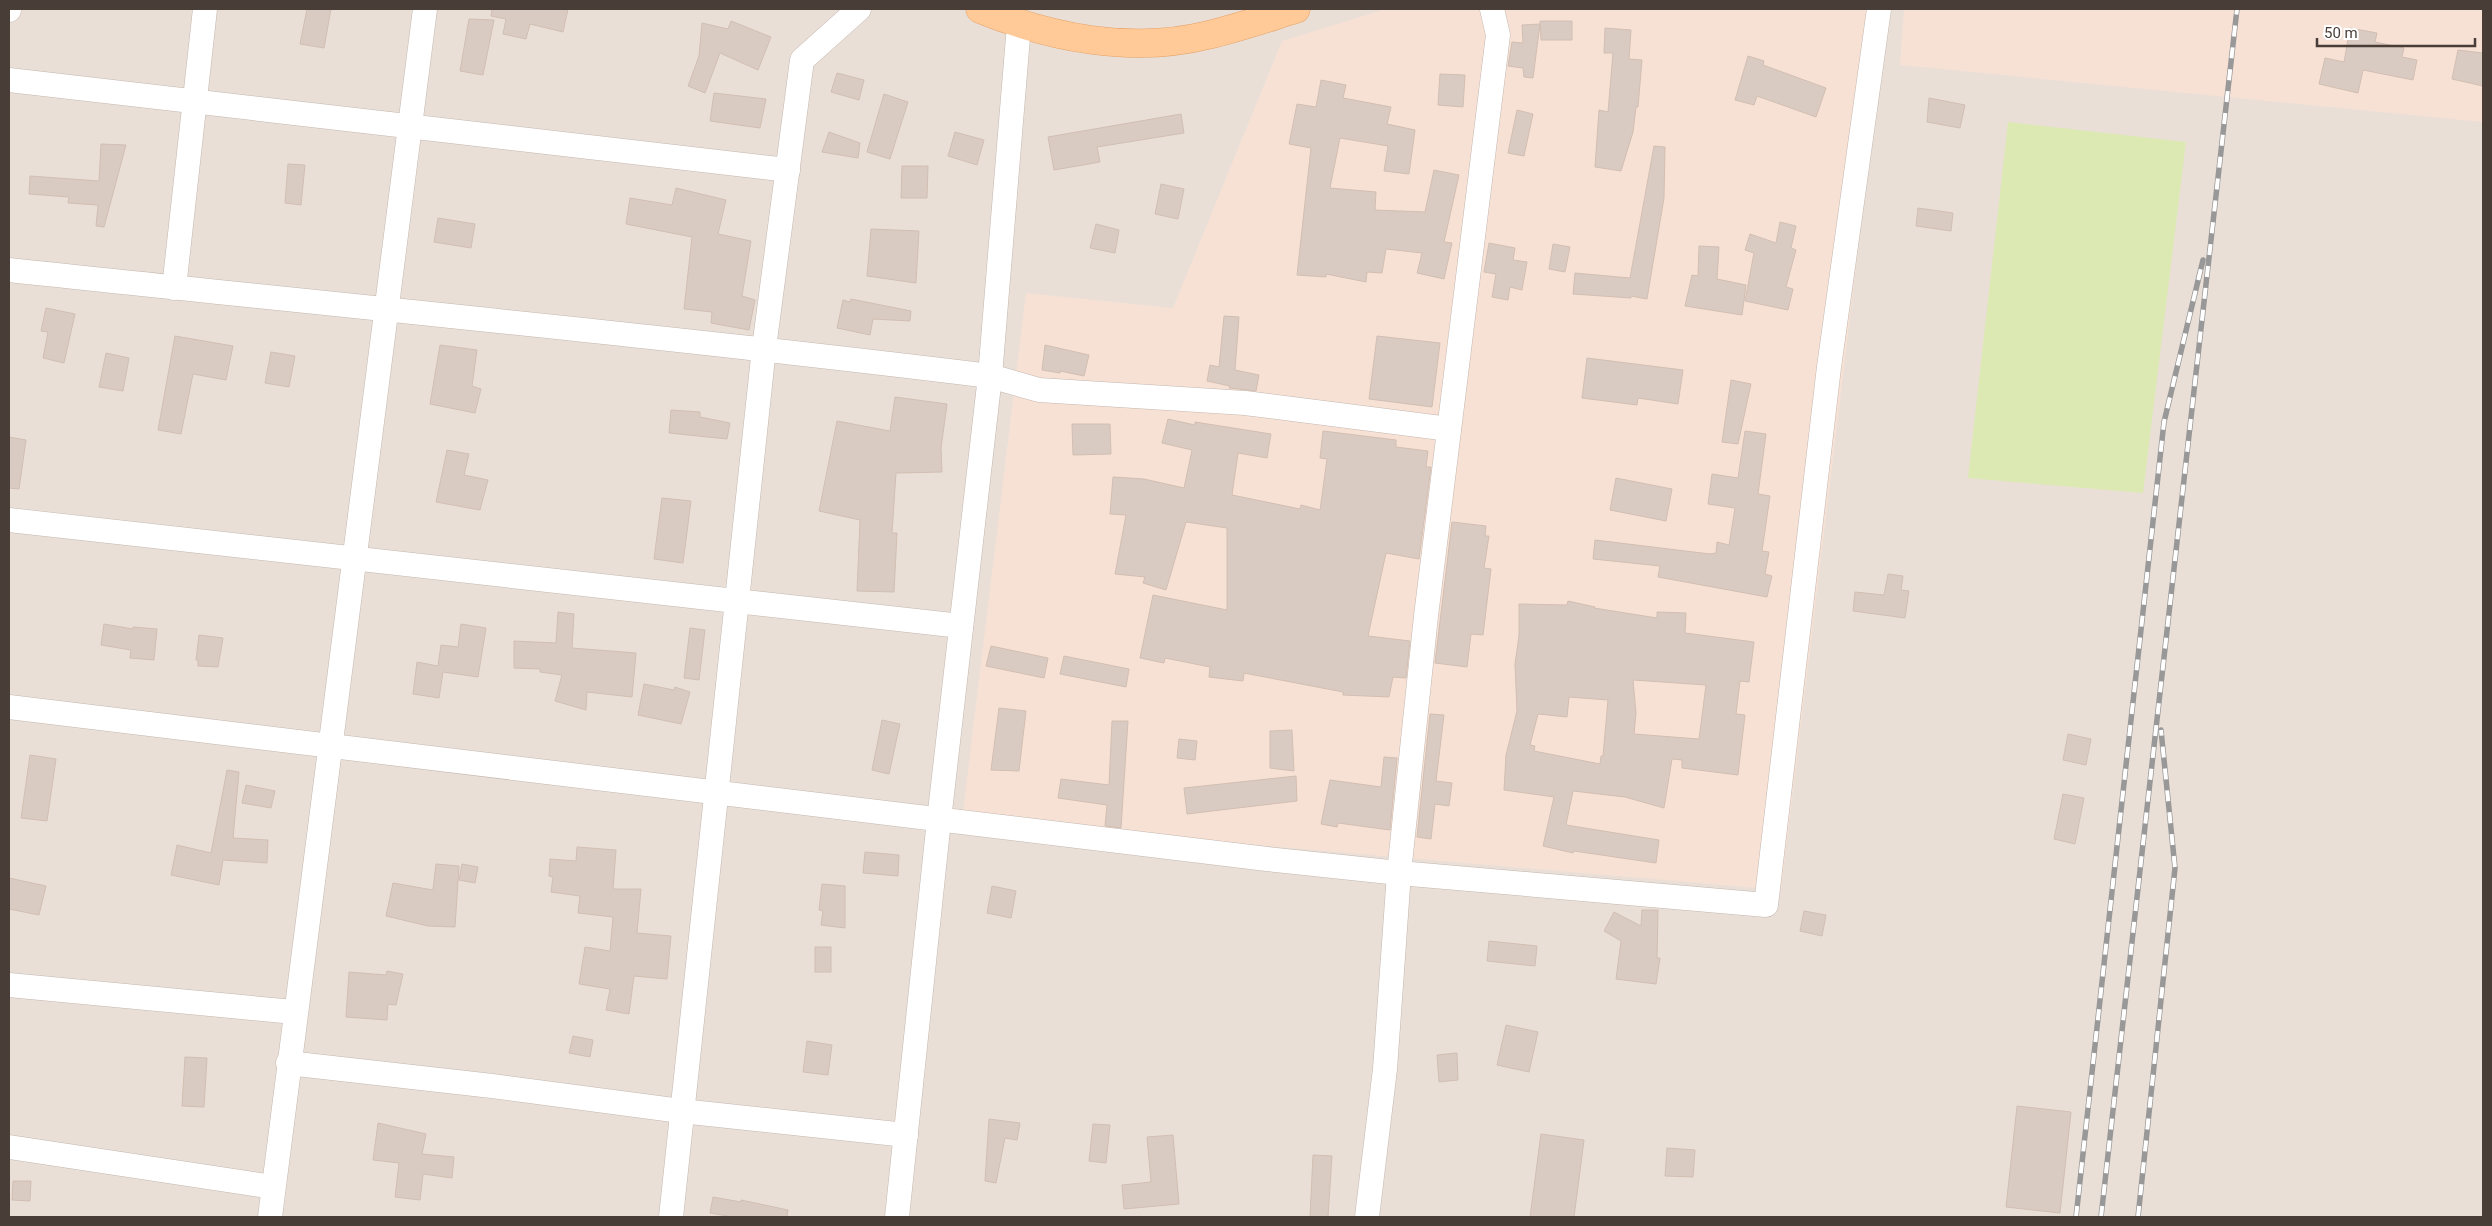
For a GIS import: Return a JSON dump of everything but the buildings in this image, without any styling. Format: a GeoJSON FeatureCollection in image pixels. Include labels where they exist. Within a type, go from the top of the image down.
{"type":"FeatureCollection","features":[{"type":"Feature","properties":{"kind":"main road"},"geometry":{"type":"LineString","coordinates":[[980,9],[1019,25],[1087,40],[1153,43],[1207,36],[1292,9]]}},
{"type":"Feature","properties":{"kind":"street"},"geometry":{"type":"LineString","coordinates":[[174,288],[206,9]]}},
{"type":"Feature","properties":{"kind":"street"},"geometry":{"type":"LineString","coordinates":[[270,1217],[294,1012],[425,9]]}},
{"type":"Feature","properties":{"kind":"street"},"geometry":{"type":"LineString","coordinates":[[671,1217],[764,348],[802,60],[859,9]]}},
{"type":"Feature","properties":{"kind":"street"},"geometry":{"type":"LineString","coordinates":[[1367,1217],[1385,1069],[1399,873],[1449,428],[1498,35],[1492,9]]}},
{"type":"Feature","properties":{"kind":"street"},"geometry":{"type":"LineString","coordinates":[[9,707],[718,791],[939,820],[1399,873],[1766,905],[1829,367],[1879,9]]}},
{"type":"Feature","properties":{"kind":"street"},"geometry":{"type":"LineString","coordinates":[[897,1217],[939,820],[990,376],[1019,25]]}},
{"type":"Feature","properties":{"kind":"street"},"geometry":{"type":"LineString","coordinates":[[9,80],[788,170]]}},
{"type":"Feature","properties":{"kind":"street"},"geometry":{"type":"LineString","coordinates":[[9,270],[387,311],[764,348],[990,376],[1039,390],[1244,403],[1449,428]]}},
{"type":"Feature","properties":{"kind":"street"},"geometry":{"type":"LineString","coordinates":[[9,520],[961,626]]}},
{"type":"Feature","properties":{"kind":"street"},"geometry":{"type":"LineString","coordinates":[[9,985],[294,1012]]}},
{"type":"Feature","properties":{"kind":"street"},"geometry":{"type":"LineString","coordinates":[[288,1063],[492,1086],[681,1112],[906,1135]]}},
{"type":"Feature","properties":{"kind":"street"},"geometry":{"type":"LineString","coordinates":[[9,1147],[273,1187]]}},
{"type":"Feature","properties":{"kind":"shaded area"},"geometry":{"type":"Polygon","coordinates":[[[9,9],[2483,9],[2483,1217],[9,1217],[9,9]]]}},
{"type":"Feature","properties":{"kind":"shaded area"},"geometry":{"type":"Polygon","coordinates":[[[1386,9],[1887,9],[1781,890],[962,820],[1026,293],[1173,308],[1282,41],[1386,9]]]}},
{"type":"Feature","properties":{"kind":"shaded area"},"geometry":{"type":"Polygon","coordinates":[[[1904,9],[2483,9],[2483,122],[1900,65],[1904,9]]]}},
{"type":"Feature","properties":{"kind":"green space"},"geometry":{"type":"Polygon","coordinates":[[[2008,122],[2186,142],[2143,493],[1968,478],[2008,122]]]}},
{"type":"Feature","properties":{"kind":"railway"},"geometry":{"type":"LineString","coordinates":[[2101,1217],[2237,9]]}},
{"type":"Feature","properties":{"kind":"railway"},"geometry":{"type":"LineString","coordinates":[[2076,1217],[2164,422],[2203,260]]}},
{"type":"Feature","properties":{"kind":"railway"},"geometry":{"type":"LineString","coordinates":[[2138,1217],[2175,868],[2161,730]]}}]}
